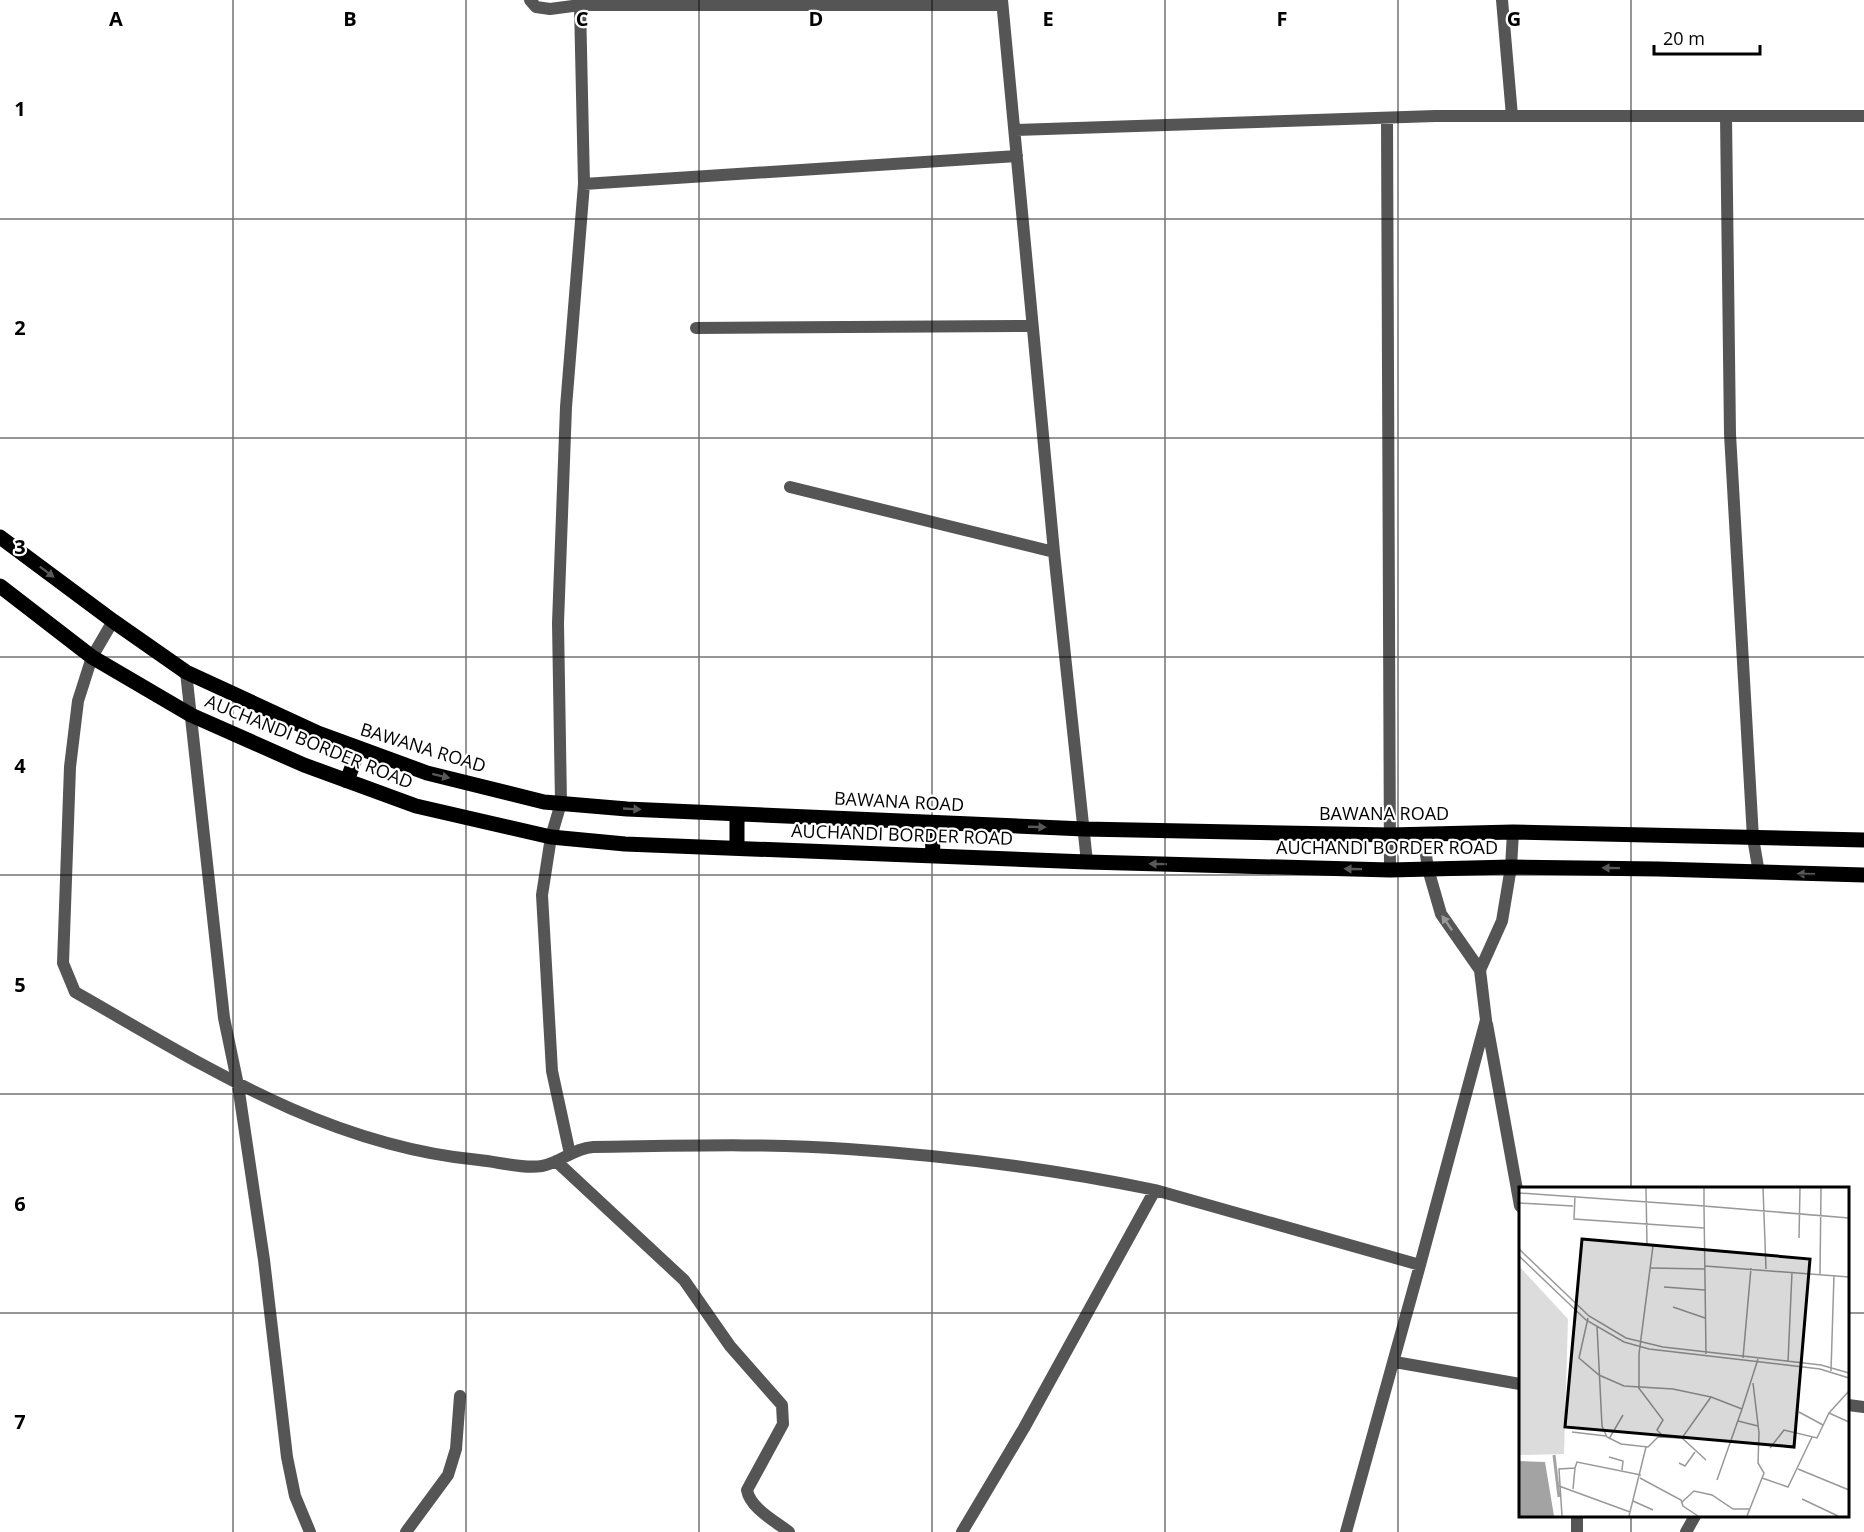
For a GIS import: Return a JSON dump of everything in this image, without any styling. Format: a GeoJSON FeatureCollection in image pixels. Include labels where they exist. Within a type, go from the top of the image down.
{"type":"FeatureCollection","features":[{"type":"Feature","properties":{"kind":"main road","name":"BAWANA ROAD"},"geometry":{"type":"LineString","coordinates":[[0,537],[112,621],[186,672],[318,734],[427,773],[544,802],[737,814],[1084,829],[1390,835],[1513,832],[1864,840]]}},
{"type":"Feature","properties":{"kind":"main road","name":"AUCHANDI BORDER ROAD"},"geometry":{"type":"LineString","coordinates":[[0,586],[92,657],[191,715],[347,781],[416,806],[551,837],[625,844],[1087,862],[1390,870],[1511,867],[1864,875]]}},
{"type":"Feature","properties":{"kind":"main road"},"geometry":{"type":"LineString","coordinates":[[347,781],[358,748]]}},
{"type":"Feature","properties":{"kind":"main road"},"geometry":{"type":"LineString","coordinates":[[737,814],[737,848]]}},
{"type":"Feature","properties":{"kind":"main road"},"geometry":{"type":"LineString","coordinates":[[932,823],[933,856]]}},
{"type":"Feature","properties":{"kind":"street"},"geometry":{"type":"LineString","coordinates":[[530,0],[536,7],[550,9],[580,5],[1002,2],[1054,552],[1087,862]]}},
{"type":"Feature","properties":{"kind":"street"},"geometry":{"type":"LineString","coordinates":[[1502,0],[1506,24],[1512,116]]}},
{"type":"Feature","properties":{"kind":"street"},"geometry":{"type":"LineString","coordinates":[[570,1154],[556,1095],[549,1040],[542,895],[551,837],[561,803],[558,623],[566,408],[584,184],[580,5]]}},
{"type":"Feature","properties":{"kind":"street"},"geometry":{"type":"LineString","coordinates":[[1726,116],[1730,435],[1753,838],[1759,873]]}},
{"type":"Feature","properties":{"kind":"street"},"geometry":{"type":"LineString","coordinates":[[1015,130],[1388,118],[1864,116]]}},
{"type":"Feature","properties":{"kind":"street"},"geometry":{"type":"LineString","coordinates":[[1388,118],[1390,870]]}},
{"type":"Feature","properties":{"kind":"street"},"geometry":{"type":"LineString","coordinates":[[584,184],[1017,156]]}},
{"type":"Feature","properties":{"kind":"street"},"geometry":{"type":"LineString","coordinates":[[696,328],[1032,326]]}},
{"type":"Feature","properties":{"kind":"street"},"geometry":{"type":"LineString","coordinates":[[790,487],[1054,552]]}},
{"type":"Feature","properties":{"kind":"street"},"geometry":{"type":"LineString","coordinates":[[112,621],[92,657],[78,701],[70,767],[63,963],[75,992],[238,1085],[316,1120],[380,1143],[444,1157],[543,1166],[593,1147],[764,1146],[848,1149],[1083,1175],[1155,1190],[1420,1264]]}},
{"type":"Feature","properties":{"kind":"street"},"geometry":{"type":"LineString","coordinates":[[186,672],[225,1018],[238,1085],[264,1260],[287,1457],[295,1496],[310,1532]]}},
{"type":"Feature","properties":{"kind":"street"},"geometry":{"type":"LineString","coordinates":[[1480,970],[1502,921],[1511,867],[1513,832]]}},
{"type":"Feature","properties":{"kind":"street"},"geometry":{"type":"LineString","coordinates":[[1423,834],[1428,869],[1441,914],[1480,970],[1486,1020],[1519,1195]]}},
{"type":"Feature","properties":{"kind":"street"},"geometry":{"type":"LineString","coordinates":[[1346,1532],[1395,1362],[1486,1020]]}},
{"type":"Feature","properties":{"kind":"street"},"geometry":{"type":"LineString","coordinates":[[556,1161],[684,1280],[730,1346],[782,1405],[785,1414],[783,1424],[747,1490],[748,1498],[789,1532]]}},
{"type":"Feature","properties":{"kind":"street"},"geometry":{"type":"LineString","coordinates":[[962,1532],[1024,1428],[1155,1190]]}},
{"type":"Feature","properties":{"kind":"street"},"geometry":{"type":"LineString","coordinates":[[1395,1362],[1519,1384]]}},
{"type":"Feature","properties":{"kind":"street"},"geometry":{"type":"LineString","coordinates":[[406,1532],[437,1494],[448,1475],[456,1449],[460,1396]]}},
{"type":"Feature","properties":{"kind":"street"},"geometry":{"type":"LineString","coordinates":[[1849,1405],[1864,1407]]}},
{"type":"Feature","properties":{"kind":"street"},"geometry":{"type":"LineString","coordinates":[[1686,1532],[1694,1517]]}}]}
